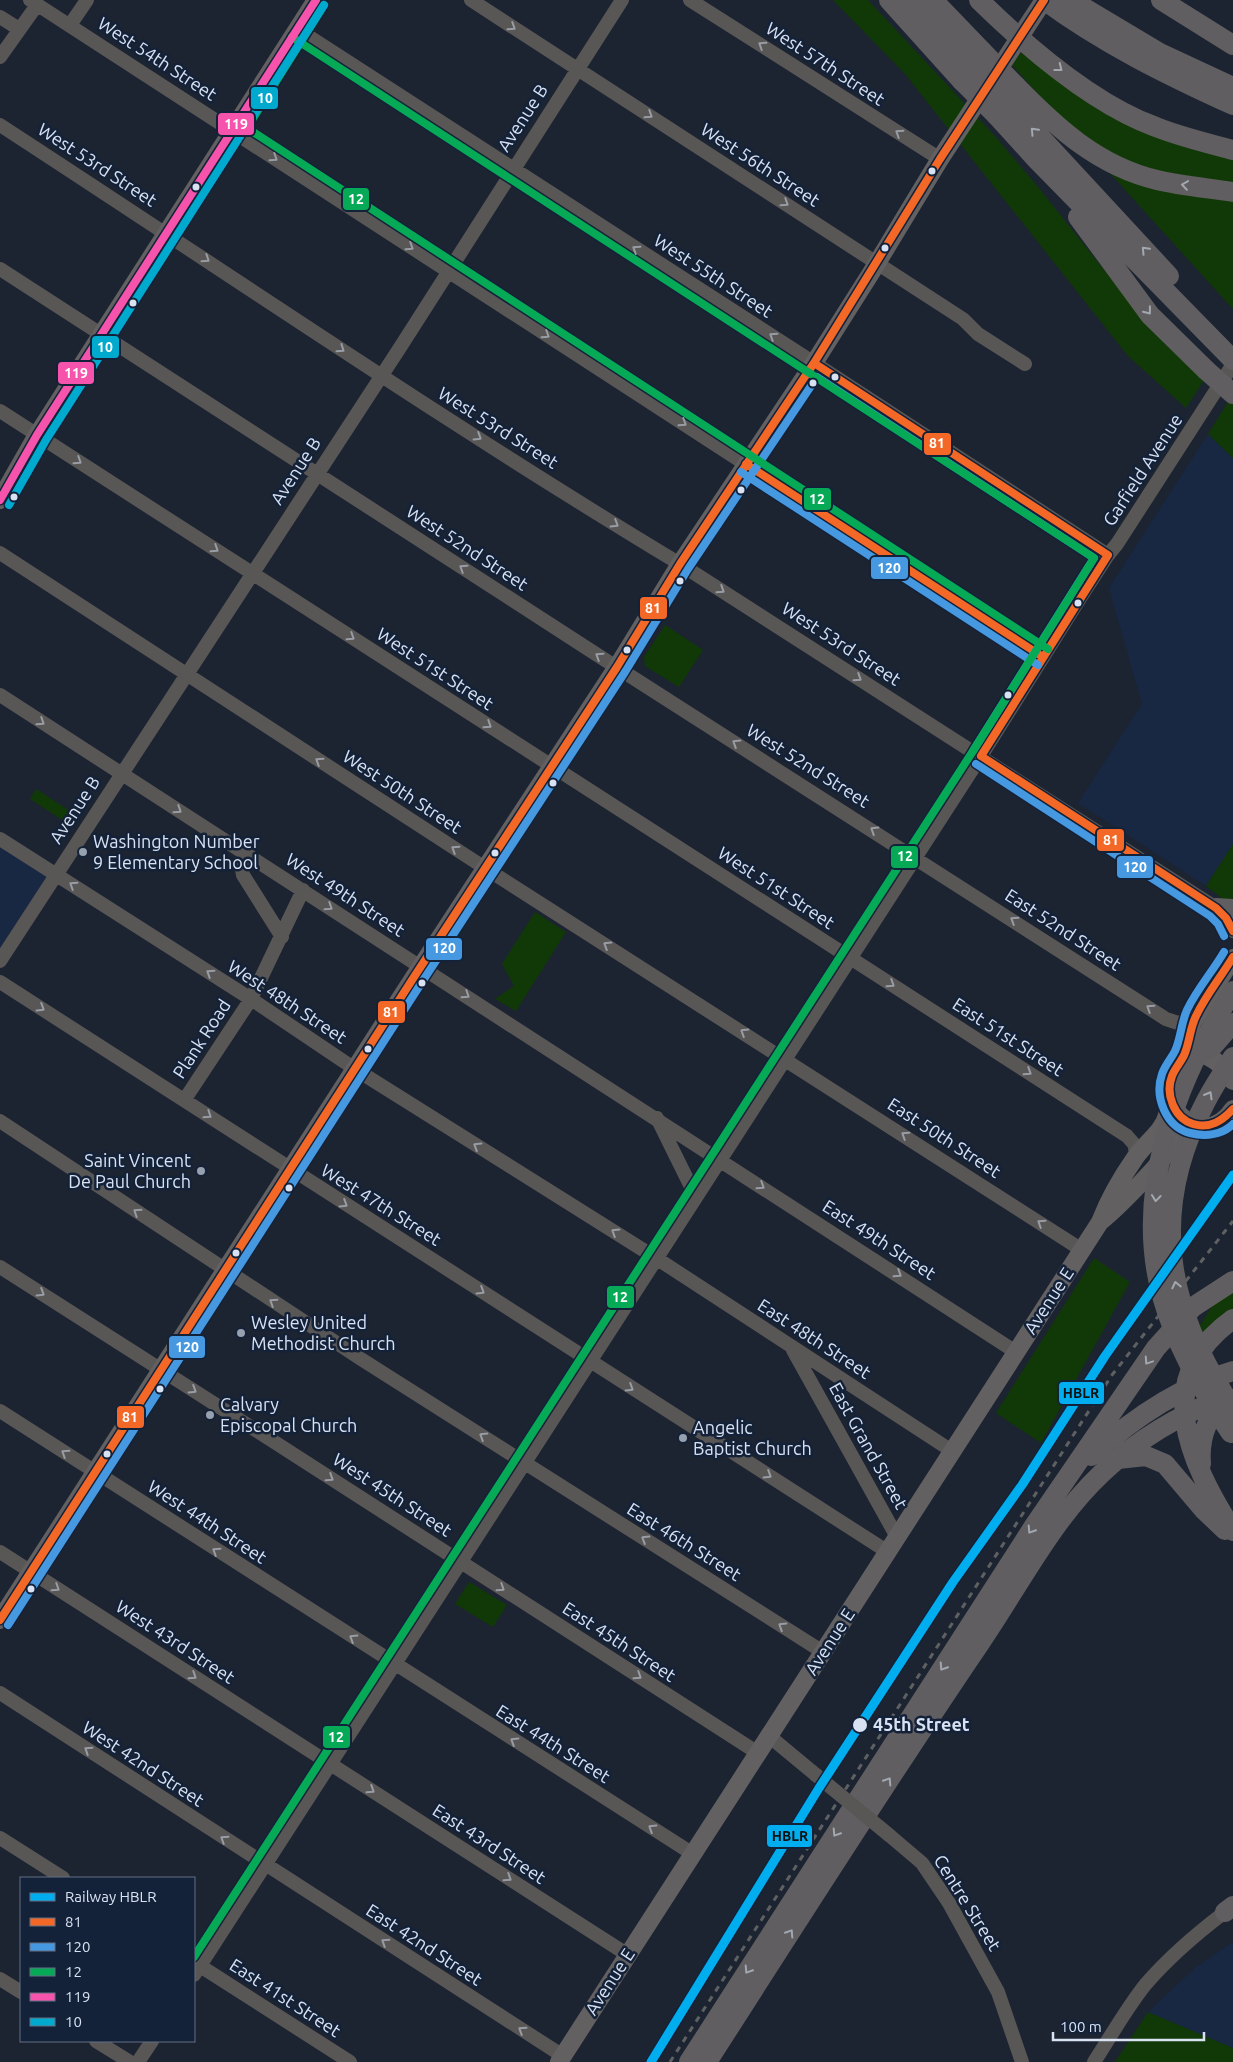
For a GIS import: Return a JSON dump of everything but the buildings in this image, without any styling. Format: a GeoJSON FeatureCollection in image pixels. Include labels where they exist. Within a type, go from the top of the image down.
{"type":"FeatureCollection","features":[{"type":"Feature","properties":{"kind":"highway"},"geometry":{"type":"LineString","coordinates":[[889,0],[972,66],[1007,101],[1111,163],[1158,181],[1233,192]]}},
{"type":"Feature","properties":{"kind":"highway"},"geometry":{"type":"LineString","coordinates":[[912,0],[1190,299],[1228,346]]}},
{"type":"Feature","properties":{"kind":"highway"},"geometry":{"type":"LineString","coordinates":[[933,0],[972,66]]}},
{"type":"Feature","properties":{"kind":"highway"},"geometry":{"type":"LineString","coordinates":[[979,0],[1020,38],[1084,87],[1125,113],[1155,127],[1233,150]]}},
{"type":"Feature","properties":{"kind":"highway"},"geometry":{"type":"LineString","coordinates":[[1044,0],[1068,5],[1160,53],[1233,87]]}},
{"type":"Feature","properties":{"kind":"highway"},"geometry":{"type":"LineString","coordinates":[[1161,0],[1233,45]]}},
{"type":"Feature","properties":{"kind":"highway"},"geometry":{"type":"LineString","coordinates":[[1068,5],[1150,66],[1233,104]]}},
{"type":"Feature","properties":{"kind":"highway"},"geometry":{"type":"LineString","coordinates":[[1007,101],[1039,167],[1071,207],[1150,315],[1233,394]]}},
{"type":"Feature","properties":{"kind":"highway"},"geometry":{"type":"LineString","coordinates":[[1036,159],[1228,346]]}},
{"type":"Feature","properties":{"kind":"highway"},"geometry":{"type":"LineString","coordinates":[[1232,1435],[1188,1362],[1166,1311],[1158,1276],[1154,1222],[1160,1162],[1177,1099],[1203,1041],[1233,991]]}},
{"type":"Feature","properties":{"kind":"highway"},"geometry":{"type":"LineString","coordinates":[[1190,1057],[1213,1046],[1233,1023]]}},
{"type":"Feature","properties":{"kind":"highway"},"geometry":{"type":"LineString","coordinates":[[1233,1030],[1227,1046],[1226,1057],[1232,1071],[1205,1102],[1184,1153],[1174,1191],[1170,1240],[1173,1273],[1185,1314],[1202,1355],[1233,1408]]}},
{"type":"Feature","properties":{"kind":"highway"},"geometry":{"type":"LineString","coordinates":[[689,2062],[1059,1490],[1168,1334],[1193,1307],[1233,1280]]}},
{"type":"Feature","properties":{"kind":"highway"},"geometry":{"type":"LineString","coordinates":[[1233,1319],[1208,1343],[1192,1366],[1184,1391],[1184,1415],[1190,1445],[1221,1511],[1233,1530]]}},
{"type":"Feature","properties":{"kind":"highway"},"geometry":{"type":"LineString","coordinates":[[1208,1343],[1208,1360],[1224,1374],[1233,1394]]}},
{"type":"Feature","properties":{"kind":"highway"},"geometry":{"type":"LineString","coordinates":[[1059,1490],[1089,1458],[1124,1428],[1184,1391],[1224,1374]]}},
{"type":"Feature","properties":{"kind":"highway"},"geometry":{"type":"LineString","coordinates":[[707,2062],[938,1704],[981,1642],[1049,1536],[1074,1502],[1118,1459],[1140,1442],[1184,1415],[1233,1394]]}},
{"type":"Feature","properties":{"kind":"highway"},"geometry":{"type":"LineString","coordinates":[[1202,1471],[1201,1444],[1207,1423],[1215,1410],[1233,1394]]}},
{"type":"Feature","properties":{"kind":"highway"},"geometry":{"type":"LineString","coordinates":[[1118,1459],[1146,1456],[1164,1464],[1204,1510],[1233,1537]]}},
{"type":"Feature","properties":{"kind":"main road"},"geometry":{"type":"LineString","coordinates":[[0,500],[37,435],[165,232],[233,131],[316,0]]}},
{"type":"Feature","properties":{"kind":"main road"},"geometry":{"type":"LineString","coordinates":[[0,1620],[616,667],[680,564],[814,362],[940,159],[1044,0]]}},
{"type":"Feature","properties":{"kind":"main road"},"geometry":{"type":"LineString","coordinates":[[1232,1071],[1213,1059],[1190,1057],[1195,1019],[1233,958]]}},
{"type":"Feature","properties":{"kind":"main road","name":"Avenue E"},"geometry":{"type":"LineString","coordinates":[[561,2059],[1100,1222],[1110,1196],[1137,1156],[1163,1125],[1168,1112],[1170,1080],[1190,1057]]}},
{"type":"Feature","properties":{"kind":"main road"},"geometry":{"type":"LineString","coordinates":[[1170,1096],[1175,1111],[1187,1122],[1195,1125],[1212,1125]]}},
{"type":"Feature","properties":{"kind":"main road","name":"Avenue E"},"geometry":{"type":"LineString","coordinates":[[1100,1222],[1122,1204],[1180,1138],[1226,1118],[1233,1109]]}},
{"type":"Feature","properties":{"kind":"street"},"geometry":{"type":"LineString","coordinates":[[70,25],[87,0]]}},
{"type":"Feature","properties":{"kind":"street","name":"West 56th Street"},"geometry":{"type":"LineString","coordinates":[[472,0],[963,319],[978,334],[1025,364]]}},
{"type":"Feature","properties":{"kind":"street","name":"Avenue B"},"geometry":{"type":"LineString","coordinates":[[0,961],[381,376],[622,0]]}},
{"type":"Feature","properties":{"kind":"street","name":"West 57th Street"},"geometry":{"type":"LineString","coordinates":[[690,0],[940,159]]}},
{"type":"Feature","properties":{"kind":"street"},"geometry":{"type":"LineString","coordinates":[[0,57],[19,29],[33,2]]}},
{"type":"Feature","properties":{"kind":"street","name":"West 54th Street"},"geometry":{"type":"LineString","coordinates":[[33,2],[1044,656]]}},
{"type":"Feature","properties":{"kind":"street"},"geometry":{"type":"LineString","coordinates":[[0,16],[19,29]]}},
{"type":"Feature","properties":{"kind":"street","name":"West 55th Street"},"geometry":{"type":"LineString","coordinates":[[297,29],[814,362],[1108,555]]}},
{"type":"Feature","properties":{"kind":"street","name":"West 53rd Street"},"geometry":{"type":"LineString","coordinates":[[0,125],[381,376],[1224,909],[1226,918],[1233,931]]}},
{"type":"Feature","properties":{"kind":"street","name":"West 52nd Street"},"geometry":{"type":"LineString","coordinates":[[0,269],[616,667],[915,856]]}},
{"type":"Feature","properties":{"kind":"street","name":"Garfield Avenue"},"geometry":{"type":"LineString","coordinates":[[196,1968],[265,1865],[981,756],[1082,595],[1108,555],[1118,544],[1233,364]]}},
{"type":"Feature","properties":{"kind":"street","name":"West 51st Street"},"geometry":{"type":"LineString","coordinates":[[0,411],[850,958]]}},
{"type":"Feature","properties":{"kind":"street","name":"West 50th Street"},"geometry":{"type":"LineString","coordinates":[[0,553],[485,868],[786,1058]]}},
{"type":"Feature","properties":{"kind":"street","name":"West 49th Street"},"geometry":{"type":"LineString","coordinates":[[0,695],[721,1159]]}},
{"type":"Feature","properties":{"kind":"street","name":"West 48th Street"},"geometry":{"type":"LineString","coordinates":[[0,839],[251,999],[355,1069],[656,1258]]}},
{"type":"Feature","properties":{"kind":"street"},"geometry":{"type":"LineString","coordinates":[[250,856],[242,869],[243,875],[282,937]]}},
{"type":"Feature","properties":{"kind":"street","name":"East 52nd Street"},"geometry":{"type":"LineString","coordinates":[[915,856],[1166,1019],[1178,1023],[1195,1019]]}},
{"type":"Feature","properties":{"kind":"street","name":"Plank Road"},"geometry":{"type":"LineString","coordinates":[[185,1099],[251,999],[303,890]]}},
{"type":"Feature","properties":{"kind":"street","name":"East 51st Street"},"geometry":{"type":"LineString","coordinates":[[850,958],[1127,1136],[1134,1144],[1137,1156]]}},
{"type":"Feature","properties":{"kind":"street","name":"West 47th Street"},"geometry":{"type":"LineString","coordinates":[[0,982],[185,1099],[290,1170],[590,1361],[892,1545]]}},
{"type":"Feature","properties":{"kind":"street","name":"East 50th Street"},"geometry":{"type":"LineString","coordinates":[[786,1058],[1082,1250]]}},
{"type":"Feature","properties":{"kind":"street"},"geometry":{"type":"LineString","coordinates":[[657,1118],[696,1197]]}},
{"type":"Feature","properties":{"kind":"street","name":"East 46th Street"},"geometry":{"type":"LineString","coordinates":[[0,1121],[225,1271],[823,1652]]}},
{"type":"Feature","properties":{"kind":"street","name":"East 49th Street"},"geometry":{"type":"LineString","coordinates":[[721,1159],[1016,1352]]}},
{"type":"Feature","properties":{"kind":"street","name":"East 48th Street"},"geometry":{"type":"LineString","coordinates":[[656,1258],[952,1451]]}},
{"type":"Feature","properties":{"kind":"street","name":"West 45th Street"},"geometry":{"type":"LineString","coordinates":[[0,1267],[460,1562]]}},
{"type":"Feature","properties":{"kind":"street","name":"East Grand Street"},"geometry":{"type":"LineString","coordinates":[[792,1347],[892,1545]]}},
{"type":"Feature","properties":{"kind":"street","name":"West 44th Street"},"geometry":{"type":"LineString","coordinates":[[0,1411],[394,1664]]}},
{"type":"Feature","properties":{"kind":"street","name":"West 43rd Street"},"geometry":{"type":"LineString","coordinates":[[0,1552],[330,1764]]}},
{"type":"Feature","properties":{"kind":"street","name":"East 45th Street"},"geometry":{"type":"LineString","coordinates":[[460,1562],[758,1753]]}},
{"type":"Feature","properties":{"kind":"street","name":"East 44th Street"},"geometry":{"type":"LineString","coordinates":[[394,1664],[693,1854]]}},
{"type":"Feature","properties":{"kind":"street","name":"West 42nd Street"},"geometry":{"type":"LineString","coordinates":[[0,1693],[265,1865]]}},
{"type":"Feature","properties":{"kind":"street","name":"Centre Street"},"geometry":{"type":"LineString","coordinates":[[769,1736],[922,1863],[941,1890],[998,1992],[1022,2062]]}},
{"type":"Feature","properties":{"kind":"street","name":"East 43rd Street"},"geometry":{"type":"LineString","coordinates":[[330,1764],[628,1955]]}},
{"type":"Feature","properties":{"kind":"street"},"geometry":{"type":"LineString","coordinates":[[0,1838],[60,1877]]}},
{"type":"Feature","properties":{"kind":"street","name":"East 42nd Street"},"geometry":{"type":"LineString","coordinates":[[265,1865],[561,2059]]}},
{"type":"Feature","properties":{"kind":"street"},"geometry":{"type":"LineString","coordinates":[[1094,2062],[1130,2005],[1146,1985],[1182,1946],[1230,1909]]}},
{"type":"Feature","properties":{"kind":"street","name":"East 41st Street"},"geometry":{"type":"LineString","coordinates":[[196,1968],[350,2062]]}},
{"type":"Feature","properties":{"kind":"street"},"geometry":{"type":"LineString","coordinates":[[0,1979],[20,1991]]}},
{"type":"Feature","properties":{"kind":"street"},"geometry":{"type":"LineString","coordinates":[[98,2042],[130,2062]]}},
{"type":"Feature","properties":{"kind":"street"},"geometry":{"type":"LineString","coordinates":[[138,2062],[151,2042]]}},
{"type":"Feature","properties":{"kind":"shaded area"},"geometry":{"type":"Polygon","coordinates":[[[1208,434],[1233,458],[1233,844],[1206,886],[1078,803],[1142,704],[1109,588],[1208,434]]]}},
{"type":"Feature","properties":{"kind":"shaded area"},"geometry":{"type":"Polygon","coordinates":[[[0,839],[55,874],[0,961],[0,839]]]}},
{"type":"Feature","properties":{"kind":"shaded area"},"geometry":{"type":"Polygon","coordinates":[[[1233,1942],[1233,2048],[1148,2012],[1195,1968],[1233,1942]]]}},
{"type":"Feature","properties":{"kind":"green space"},"geometry":{"type":"Polygon","coordinates":[[[833,0],[868,0],[994,135],[1039,188],[1155,334],[1204,380],[1186,408],[1128,356],[905,74],[833,0]]]}},
{"type":"Feature","properties":{"kind":"green space"},"geometry":{"type":"Polygon","coordinates":[[[1024,51],[1148,130],[1233,160],[1233,309],[1010,63],[1024,51]]]}},
{"type":"Feature","properties":{"kind":"green space"},"geometry":{"type":"Polygon","coordinates":[[[1233,394],[1233,458],[1208,434],[1233,394]]]}},
{"type":"Feature","properties":{"kind":"green space"},"geometry":{"type":"Polygon","coordinates":[[[665,625],[703,650],[679,687],[645,666],[644,657],[665,625]]]}},
{"type":"Feature","properties":{"kind":"green space"},"geometry":{"type":"Polygon","coordinates":[[[36,789],[76,815],[70,825],[30,799],[36,789]]]}},
{"type":"Feature","properties":{"kind":"green space"},"geometry":{"type":"Polygon","coordinates":[[[1233,844],[1233,900],[1223,899],[1206,886],[1233,844]]]}},
{"type":"Feature","properties":{"kind":"green space"},"geometry":{"type":"Polygon","coordinates":[[[535,912],[566,932],[516,1011],[495,999],[514,986],[502,964],[535,912]]]}},
{"type":"Feature","properties":{"kind":"green space"},"geometry":{"type":"Polygon","coordinates":[[[1094,1258],[1130,1282],[1041,1443],[996,1413],[1094,1258]]]}},
{"type":"Feature","properties":{"kind":"green space"},"geometry":{"type":"Polygon","coordinates":[[[1233,1273],[1233,1316],[1192,1338],[1233,1273]]]}},
{"type":"Feature","properties":{"kind":"green space"},"geometry":{"type":"Polygon","coordinates":[[[469,1582],[507,1605],[493,1627],[455,1604],[469,1582]]]}},
{"type":"Feature","properties":{"kind":"green space"},"geometry":{"type":"Polygon","coordinates":[[[1148,2012],[1233,2048],[1233,2062],[1115,2062],[1148,2012]]]}},
{"type":"Feature","properties":{"kind":"railway"},"geometry":{"type":"LineString","coordinates":[[670,2062],[1112,1375],[1233,1221]]}},
{"type":"Feature","properties":{"kind":"rail line","name":"HBLR"},"geometry":{"type":"LineString","coordinates":[[651,2062],[819,1788],[953,1582],[1022,1485],[1105,1356],[1233,1175]]}},
{"type":"Feature","properties":{"kind":"transit line","name":"119"},"geometry":{"type":"LineString","coordinates":[[0,500],[37,435],[316,0]]}},
{"type":"Feature","properties":{"kind":"transit line","name":"81"},"geometry":{"type":"LineString","coordinates":[[0,1620],[414,977],[617,667],[680,564],[814,363],[940,159],[1044,0]]}},
{"type":"Feature","properties":{"kind":"transit line","name":"12"},"geometry":{"type":"LineString","coordinates":[[324,5],[247,128],[1048,649]]}},
{"type":"Feature","properties":{"kind":"transit line","name":"10"},"geometry":{"type":"LineString","coordinates":[[9,505],[46,440],[324,5]]}},
{"type":"Feature","properties":{"kind":"transit line","name":"12"},"geometry":{"type":"LineString","coordinates":[[195,1955],[973,751],[1094,558],[292,37]]}},
{"type":"Feature","properties":{"kind":"transit line","name":"81"},"geometry":{"type":"LineString","coordinates":[[814,363],[1108,555],[981,756]]}},
{"type":"Feature","properties":{"kind":"transit line","name":"120"},"geometry":{"type":"LineString","coordinates":[[8,1625],[422,982],[625,672],[688,569],[817,377],[1094,558],[973,751]]}},
{"type":"Feature","properties":{"kind":"transit line","name":"81"},"geometry":{"type":"LineString","coordinates":[[746,464],[1043,657]]}},
{"type":"Feature","properties":{"kind":"transit line","name":"120"},"geometry":{"type":"LineString","coordinates":[[741,472],[1038,665]]}},
{"type":"Feature","properties":{"kind":"transit line","name":"81"},"geometry":{"type":"LineString","coordinates":[[981,756],[1216,908],[1226,918],[1233,931]]}},
{"type":"Feature","properties":{"kind":"transit line","name":"120"},"geometry":{"type":"LineString","coordinates":[[976,764],[1210,916],[1218,924],[1224,936]]}},
{"type":"Feature","properties":{"kind":"transit line","name":"120"},"geometry":{"type":"LineString","coordinates":[[1224,952],[1187,1010],[1177,1046],[1162,1074],[1160,1092],[1161,1101],[1168,1118],[1182,1130],[1207,1135],[1224,1131],[1233,1124]]}},
{"type":"Feature","properties":{"kind":"transit line","name":"81"},"geometry":{"type":"LineString","coordinates":[[1233,957],[1196,1016],[1185,1053],[1170,1083],[1171,1098],[1176,1111],[1186,1121],[1193,1124],[1210,1125],[1233,1109]]}},
{"type":"Feature","properties":{"kind":"place","name":"Washington Number 9 Elementary School"},"geometry":{"type":"Point","coordinates":[83,852]}},
{"type":"Feature","properties":{"kind":"place","name":"Saint Vincent De Paul Church"},"geometry":{"type":"Point","coordinates":[201,1171]}},
{"type":"Feature","properties":{"kind":"place","name":"Wesley United Methodist Church"},"geometry":{"type":"Point","coordinates":[241,1333]}},
{"type":"Feature","properties":{"kind":"place","name":"Calvary Episcopal Church"},"geometry":{"type":"Point","coordinates":[210,1415]}},
{"type":"Feature","properties":{"kind":"place","name":"Angelic Baptist Church"},"geometry":{"type":"Point","coordinates":[683,1438]}},
{"type":"Feature","properties":{"kind":"place","name":"45th Street"},"geometry":{"type":"Point","coordinates":[860,1725]}}]}
